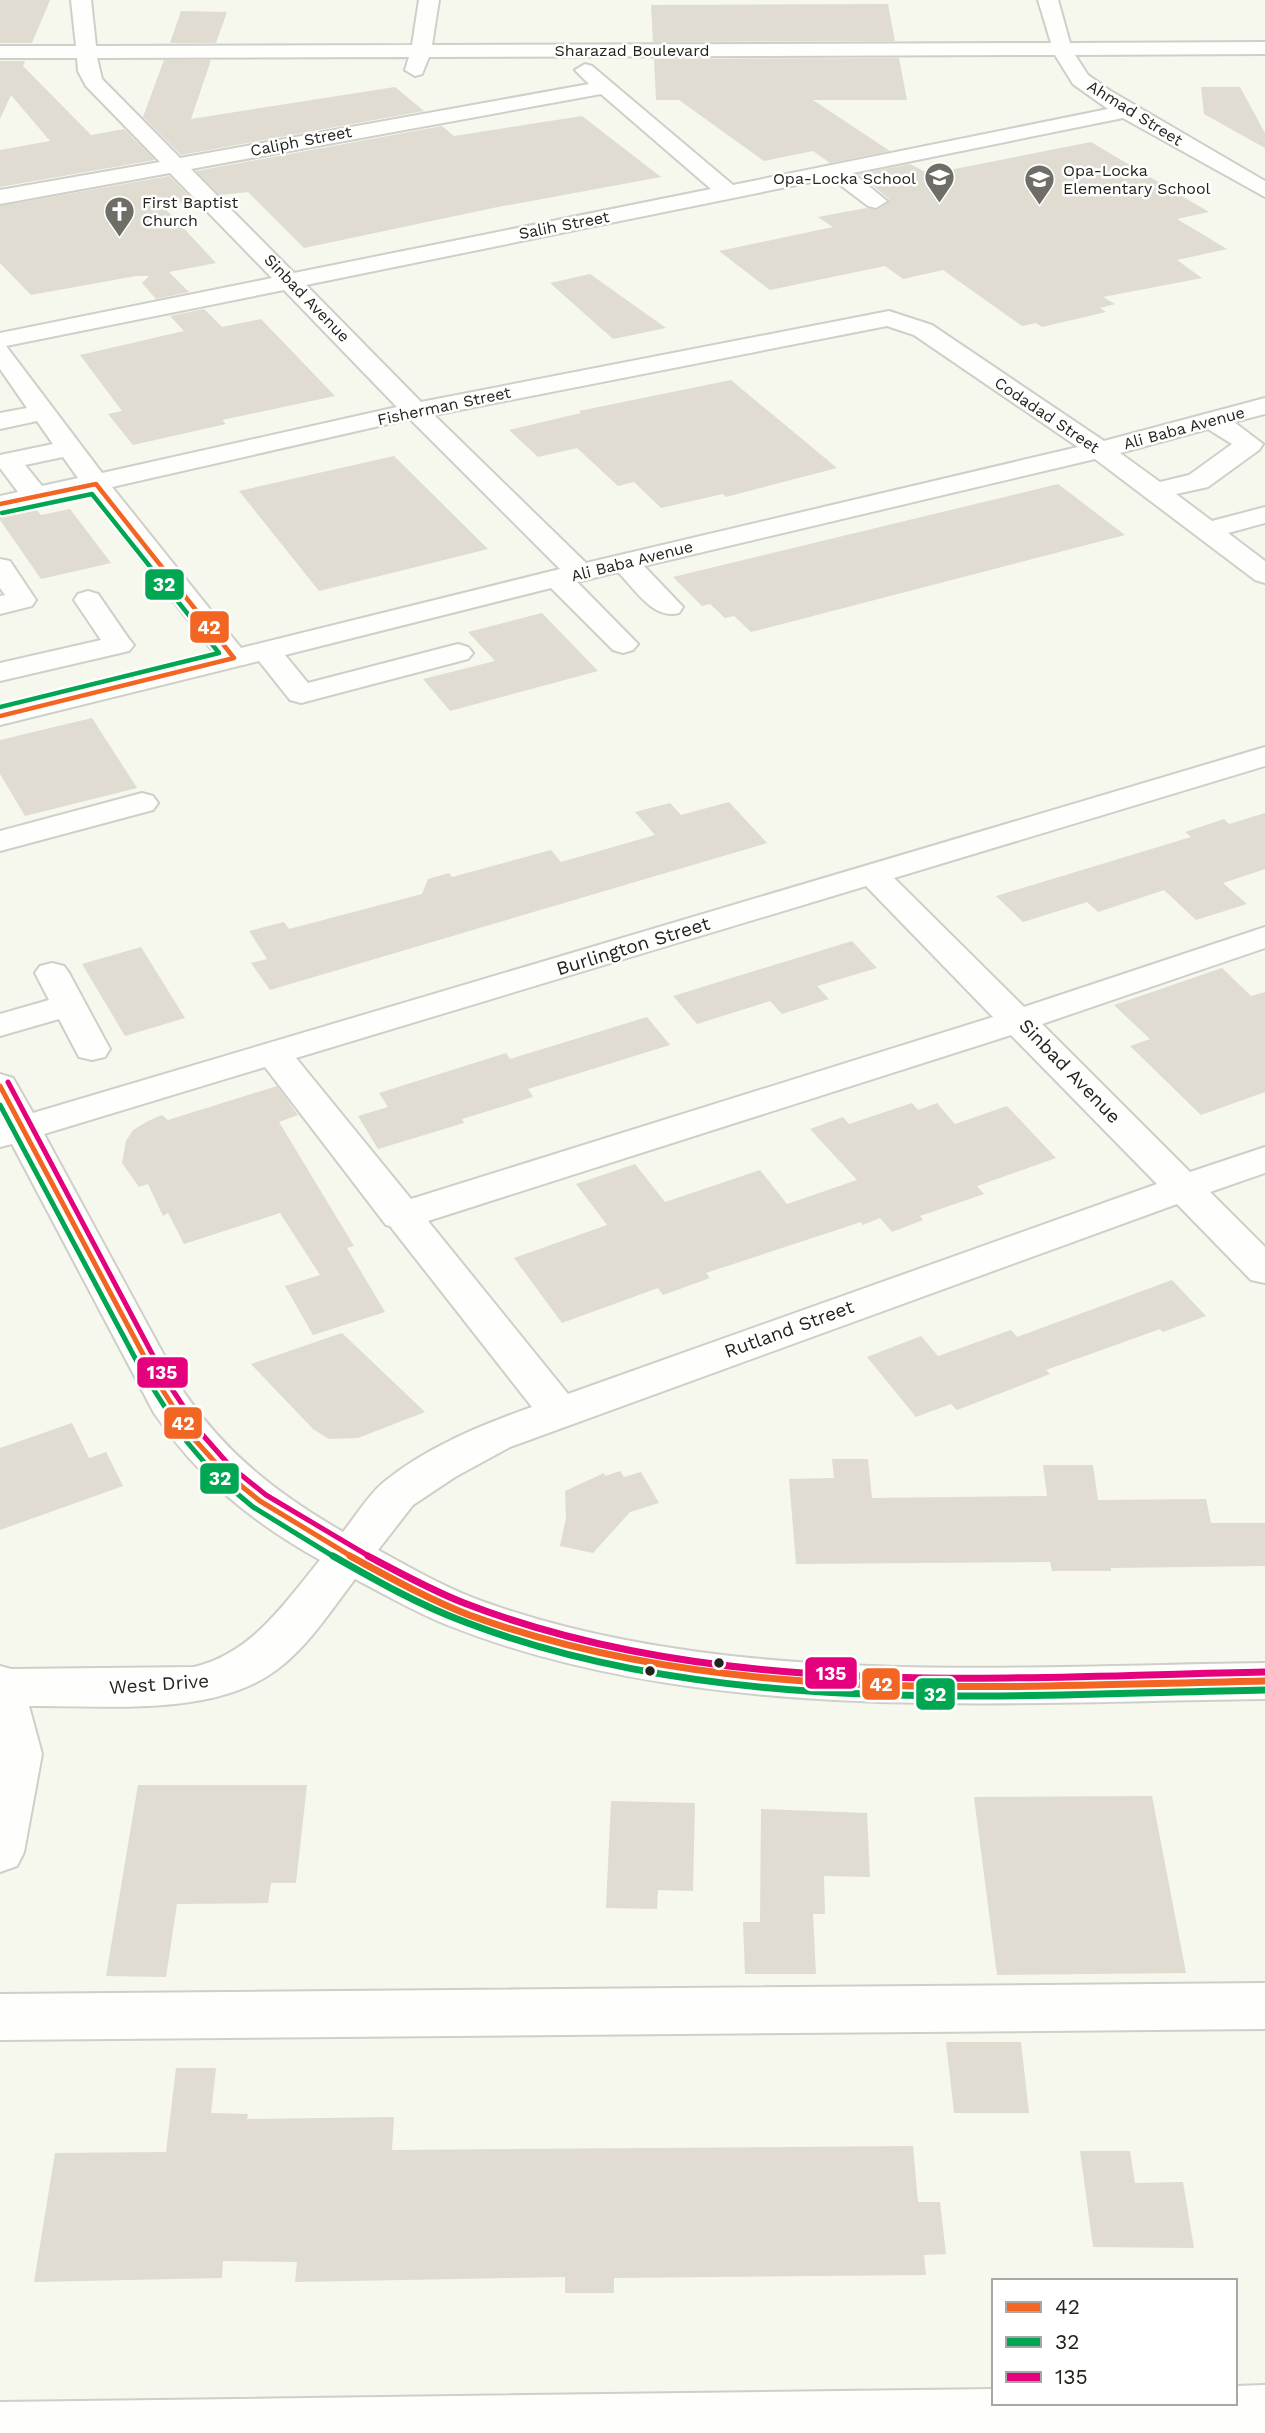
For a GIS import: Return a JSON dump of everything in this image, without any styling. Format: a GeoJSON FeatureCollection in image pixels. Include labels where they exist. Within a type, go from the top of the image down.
{"type":"FeatureCollection","features":[{"type":"Feature","properties":{"kind":"street"},"geometry":{"type":"LineString","coordinates":[[81,0],[87,61]]}},
{"type":"Feature","properties":{"kind":"street"},"geometry":{"type":"LineString","coordinates":[[415,70],[429,0]]}},
{"type":"Feature","properties":{"kind":"street"},"geometry":{"type":"LineString","coordinates":[[1048,0],[1063,26],[1067,58]]}},
{"type":"Feature","properties":{"kind":"street","name":"Sharazad Boulevard"},"geometry":{"type":"LineString","coordinates":[[0,52],[87,61],[415,70],[583,60],[1067,58],[1265,48]]}},
{"type":"Feature","properties":{"kind":"street","name":"Sharazad Boulevard"},"geometry":{"type":"LineString","coordinates":[[0,72],[87,61],[421,50],[583,60]]}},
{"type":"Feature","properties":{"kind":"street","name":"Sharazad Boulevard"},"geometry":{"type":"LineString","coordinates":[[1067,58],[1265,68]]}},
{"type":"Feature","properties":{"kind":"street","name":"Ahmad Street"},"geometry":{"type":"LineString","coordinates":[[1067,58],[1083,81],[1128,111],[1265,190]]}},
{"type":"Feature","properties":{"kind":"street"},"geometry":{"type":"LineString","coordinates":[[583,60],[602,88],[728,192]]}},
{"type":"Feature","properties":{"kind":"street","name":"Sinbad Avenue"},"geometry":{"type":"LineString","coordinates":[[87,61],[93,82],[290,280],[569,576],[623,644]]}},
{"type":"Feature","properties":{"kind":"street","name":"Caliph Street"},"geometry":{"type":"LineString","coordinates":[[0,197],[602,88]]}},
{"type":"Feature","properties":{"kind":"street","name":"Salih Street"},"geometry":{"type":"LineString","coordinates":[[0,340],[1128,111]]}},
{"type":"Feature","properties":{"kind":"street"},"geometry":{"type":"LineString","coordinates":[[835,170],[876,201]]}},
{"type":"Feature","properties":{"kind":"street","name":"Fisherman Street"},"geometry":{"type":"LineString","coordinates":[[0,504],[413,411],[889,318]]}},
{"type":"Feature","properties":{"kind":"street","name":"Codadad Street"},"geometry":{"type":"LineString","coordinates":[[889,318],[923,330],[1100,450],[1265,574]]}},
{"type":"Feature","properties":{"kind":"street"},"geometry":{"type":"LineString","coordinates":[[0,352],[96,484],[234,658]]}},
{"type":"Feature","properties":{"kind":"street","name":"Ali Baba Avenue"},"geometry":{"type":"LineString","coordinates":[[0,716],[624,562],[1100,450],[1265,406]]}},
{"type":"Feature","properties":{"kind":"street"},"geometry":{"type":"LineString","coordinates":[[0,421],[44,412]]}},
{"type":"Feature","properties":{"kind":"street"},"geometry":{"type":"LineString","coordinates":[[1155,491],[1198,481],[1250,444],[1212,420]]}},
{"type":"Feature","properties":{"kind":"street"},"geometry":{"type":"LineString","coordinates":[[35,496],[8,461],[70,448]]}},
{"type":"Feature","properties":{"kind":"street"},"geometry":{"type":"LineString","coordinates":[[1209,530],[1265,515]]}},
{"type":"Feature","properties":{"kind":"street"},"geometry":{"type":"LineString","coordinates":[[624,562],[669,607]]}},
{"type":"Feature","properties":{"kind":"street"},"geometry":{"type":"LineString","coordinates":[[0,568],[22,600],[0,605]]}},
{"type":"Feature","properties":{"kind":"street"},"geometry":{"type":"LineString","coordinates":[[0,672],[119,645],[88,600]]}},
{"type":"Feature","properties":{"kind":"street"},"geometry":{"type":"LineString","coordinates":[[266,651],[301,694],[458,653]]}},
{"type":"Feature","properties":{"kind":"street","name":"Burlington Street"},"geometry":{"type":"LineString","coordinates":[[12,1132],[1265,755]]}},
{"type":"Feature","properties":{"kind":"street"},"geometry":{"type":"LineString","coordinates":[[0,841],[142,803]]}},
{"type":"Feature","properties":{"kind":"street","name":"Sinbad Avenue"},"geometry":{"type":"LineString","coordinates":[[873,875],[1019,1019],[1265,1270]]}},
{"type":"Feature","properties":{"kind":"street"},"geometry":{"type":"LineString","coordinates":[[400,1216],[913,1056],[1265,937]]}},
{"type":"Feature","properties":{"kind":"street"},"geometry":{"type":"LineString","coordinates":[[52,973],[92,1049]]}},
{"type":"Feature","properties":{"kind":"street"},"geometry":{"type":"LineString","coordinates":[[0,1025],[69,1005]]}},
{"type":"Feature","properties":{"kind":"street"},"geometry":{"type":"LineString","coordinates":[[273,1053],[400,1216],[559,1411]]}},
{"type":"Feature","properties":{"kind":"street"},"geometry":{"type":"LineString","coordinates":[[0,1086],[12,1132],[185,1427],[216,1465],[276,1516],[417,1591],[484,1620],[567,1643],[713,1672],[796,1681],[1265,1681]]}},
{"type":"Feature","properties":{"kind":"street","name":"Rutland Street"},"geometry":{"type":"LineString","coordinates":[[350,1556],[398,1494],[495,1436],[1265,1159]]}},
{"type":"Feature","properties":{"kind":"street","name":"West Drive"},"geometry":{"type":"LineString","coordinates":[[1,1687],[169,1687],[219,1679],[244,1668],[277,1643],[350,1556]]}},
{"type":"Feature","properties":{"kind":"street"},"geometry":{"type":"LineString","coordinates":[[0,1852],[19,1754],[1,1687]]}},
{"type":"Feature","properties":{"kind":"street"},"geometry":{"type":"LineString","coordinates":[[0,2017],[1265,2006]]}},
{"type":"Feature","properties":{"kind":"street"},"geometry":{"type":"LineString","coordinates":[[0,2431],[1265,2414]]}},
{"type":"Feature","properties":{"kind":"building"},"geometry":{"type":"Polygon","coordinates":[[[0,0],[50,0],[32,43],[0,43],[0,0]]]}},
{"type":"Feature","properties":{"kind":"building"},"geometry":{"type":"Polygon","coordinates":[[[888,4],[895,41],[653,42],[651,5],[888,4]]]}},
{"type":"Feature","properties":{"kind":"building"},"geometry":{"type":"Polygon","coordinates":[[[181,11],[227,12],[216,43],[170,43],[181,11]]]}},
{"type":"Feature","properties":{"kind":"building"},"geometry":{"type":"Polygon","coordinates":[[[899,58],[907,100],[813,100],[890,151],[830,163],[813,151],[764,161],[679,100],[656,100],[654,59],[899,58]]]}},
{"type":"Feature","properties":{"kind":"building"},"geometry":{"type":"Polygon","coordinates":[[[164,60],[211,60],[191,119],[395,87],[424,111],[181,155],[143,117],[164,60]]]}},
{"type":"Feature","properties":{"kind":"building"},"geometry":{"type":"Polygon","coordinates":[[[0,61],[25,61],[23,66],[91,135],[124,129],[155,160],[0,187],[0,150],[50,141],[11,95],[0,119],[0,61]]]}},
{"type":"Feature","properties":{"kind":"building"},"geometry":{"type":"Polygon","coordinates":[[[1201,87],[1240,87],[1265,133],[1265,148],[1204,114],[1201,87]]]}},
{"type":"Feature","properties":{"kind":"building"},"geometry":{"type":"Polygon","coordinates":[[[582,116],[661,177],[493,208],[304,248],[248,192],[220,195],[196,171],[442,126],[454,136],[582,116]]]}},
{"type":"Feature","properties":{"kind":"building"},"geometry":{"type":"Polygon","coordinates":[[[1091,142],[1209,212],[1177,219],[1227,249],[1177,260],[1202,278],[1103,297],[1115,304],[1100,308],[1106,312],[1042,327],[1036,323],[1022,326],[943,270],[903,279],[885,266],[770,290],[719,251],[833,227],[818,217],[866,208],[877,210],[888,203],[889,199],[859,174],[910,164],[929,174],[1091,142]]]}},
{"type":"Feature","properties":{"kind":"building"},"geometry":{"type":"Polygon","coordinates":[[[169,176],[193,200],[163,206],[216,263],[169,272],[189,292],[156,299],[142,283],[149,276],[136,276],[31,295],[0,263],[0,206],[169,176]]]}},
{"type":"Feature","properties":{"kind":"building"},"geometry":{"type":"Polygon","coordinates":[[[590,274],[666,328],[613,339],[550,283],[590,274]]]}},
{"type":"Feature","properties":{"kind":"building"},"geometry":{"type":"Polygon","coordinates":[[[204,309],[222,327],[261,319],[335,396],[222,420],[226,424],[133,445],[108,414],[122,411],[80,355],[184,331],[170,316],[204,309]]]}},
{"type":"Feature","properties":{"kind":"building"},"geometry":{"type":"Polygon","coordinates":[[[731,380],[837,468],[726,497],[723,494],[661,508],[634,482],[618,486],[577,448],[538,457],[509,430],[581,413],[579,411],[731,380]]]}},
{"type":"Feature","properties":{"kind":"building"},"geometry":{"type":"Polygon","coordinates":[[[394,456],[488,549],[319,591],[239,491],[394,456]]]}},
{"type":"Feature","properties":{"kind":"building"},"geometry":{"type":"Polygon","coordinates":[[[1058,484],[1125,535],[751,632],[734,616],[725,618],[710,604],[702,606],[673,577],[1058,484]]]}},
{"type":"Feature","properties":{"kind":"building"},"geometry":{"type":"Polygon","coordinates":[[[34,507],[41,515],[70,509],[111,563],[41,579],[0,520],[0,514],[34,507]]]}},
{"type":"Feature","properties":{"kind":"building"},"geometry":{"type":"Polygon","coordinates":[[[542,613],[598,671],[450,711],[423,679],[495,661],[468,632],[542,613]]]}},
{"type":"Feature","properties":{"kind":"building"},"geometry":{"type":"Polygon","coordinates":[[[92,718],[137,788],[25,816],[0,774],[0,740],[92,718]]]}},
{"type":"Feature","properties":{"kind":"building"},"geometry":{"type":"Polygon","coordinates":[[[729,802],[767,843],[270,990],[251,963],[267,959],[249,931],[284,922],[289,929],[422,894],[428,879],[449,873],[452,877],[551,850],[561,862],[655,835],[635,812],[670,803],[681,815],[729,802]]]}},
{"type":"Feature","properties":{"kind":"building"},"geometry":{"type":"Polygon","coordinates":[[[1265,813],[1265,869],[1223,883],[1247,904],[1196,920],[1164,890],[1098,912],[1087,902],[1023,922],[996,896],[1191,837],[1185,832],[1224,819],[1229,824],[1265,813]]]}},
{"type":"Feature","properties":{"kind":"building"},"geometry":{"type":"Polygon","coordinates":[[[852,941],[877,968],[817,986],[829,999],[782,1014],[770,1001],[697,1024],[673,996],[852,941]]]}},
{"type":"Feature","properties":{"kind":"building"},"geometry":{"type":"Polygon","coordinates":[[[141,947],[185,1018],[125,1036],[82,964],[141,947]]]}},
{"type":"Feature","properties":{"kind":"building"},"geometry":{"type":"Polygon","coordinates":[[[1222,968],[1251,996],[1265,992],[1265,1092],[1201,1115],[1130,1046],[1150,1039],[1114,1005],[1222,968]]]}},
{"type":"Feature","properties":{"kind":"building"},"geometry":{"type":"Polygon","coordinates":[[[647,1017],[670,1045],[528,1089],[533,1097],[462,1119],[464,1123],[378,1149],[358,1116],[388,1107],[379,1093],[506,1053],[510,1059],[647,1017]]]}},
{"type":"Feature","properties":{"kind":"building"},"geometry":{"type":"Polygon","coordinates":[[[277,1086],[298,1115],[279,1122],[354,1246],[347,1248],[385,1312],[313,1335],[285,1286],[320,1275],[280,1213],[184,1244],[168,1213],[163,1216],[148,1184],[139,1187],[122,1163],[126,1141],[133,1130],[148,1121],[162,1115],[168,1120],[277,1086]]]}},
{"type":"Feature","properties":{"kind":"building"},"geometry":{"type":"Polygon","coordinates":[[[912,1103],[918,1110],[937,1103],[955,1124],[1007,1106],[1056,1158],[977,1186],[984,1194],[920,1216],[923,1220],[892,1232],[880,1218],[863,1225],[861,1222],[706,1273],[710,1278],[663,1295],[658,1288],[562,1323],[514,1258],[607,1225],[576,1184],[635,1164],[665,1202],[760,1170],[787,1204],[857,1180],[810,1129],[843,1117],[849,1124],[912,1103]]]}},
{"type":"Feature","properties":{"kind":"building"},"geometry":{"type":"Polygon","coordinates":[[[1172,1280],[1206,1316],[1163,1332],[1160,1329],[1046,1370],[1050,1374],[957,1410],[951,1404],[916,1417],[867,1357],[921,1336],[938,1356],[1011,1330],[1017,1337],[1172,1280]]]}},
{"type":"Feature","properties":{"kind":"building"},"geometry":{"type":"Polygon","coordinates":[[[342,1333],[425,1412],[358,1438],[329,1439],[313,1429],[251,1364],[342,1333]]]}},
{"type":"Feature","properties":{"kind":"building"},"geometry":{"type":"Polygon","coordinates":[[[72,1423],[89,1458],[106,1452],[123,1486],[0,1530],[0,1448],[72,1423]]]}},
{"type":"Feature","properties":{"kind":"building"},"geometry":{"type":"Polygon","coordinates":[[[832,1459],[868,1459],[872,1498],[1047,1496],[1043,1465],[1093,1465],[1098,1500],[1206,1499],[1211,1523],[1265,1523],[1265,1566],[1052,1571],[1050,1562],[796,1564],[789,1479],[834,1478],[832,1459]]]}},
{"type":"Feature","properties":{"kind":"building"},"geometry":{"type":"Polygon","coordinates":[[[620,1471],[624,1477],[641,1472],[659,1503],[630,1512],[593,1553],[560,1546],[566,1518],[565,1491],[604,1473],[605,1476],[620,1471]]]}},
{"type":"Feature","properties":{"kind":"building"},"geometry":{"type":"Polygon","coordinates":[[[138,1785],[307,1785],[296,1883],[271,1883],[268,1903],[177,1904],[166,1977],[106,1976],[138,1785]]]}},
{"type":"Feature","properties":{"kind":"building"},"geometry":{"type":"Polygon","coordinates":[[[1152,1796],[1186,1973],[997,1975],[974,1797],[1152,1796]]]}},
{"type":"Feature","properties":{"kind":"building"},"geometry":{"type":"Polygon","coordinates":[[[611,1801],[695,1803],[693,1891],[658,1890],[657,1909],[606,1908],[611,1801]]]}},
{"type":"Feature","properties":{"kind":"building"},"geometry":{"type":"Polygon","coordinates":[[[761,1809],[867,1813],[870,1877],[824,1876],[825,1914],[813,1914],[816,1974],[745,1974],[743,1922],[760,1922],[761,1809]]]}},
{"type":"Feature","properties":{"kind":"building"},"geometry":{"type":"Polygon","coordinates":[[[946,2042],[1021,2042],[1029,2113],[954,2113],[946,2042]]]}},
{"type":"Feature","properties":{"kind":"building"},"geometry":{"type":"Polygon","coordinates":[[[176,2068],[216,2068],[211,2113],[248,2114],[247,2119],[394,2117],[392,2150],[913,2146],[918,2202],[940,2202],[946,2254],[924,2255],[926,2275],[614,2278],[614,2293],[565,2293],[565,2277],[295,2282],[297,2262],[223,2261],[222,2278],[34,2282],[55,2153],[166,2152],[176,2068]]]}},
{"type":"Feature","properties":{"kind":"building"},"geometry":{"type":"Polygon","coordinates":[[[1080,2151],[1130,2151],[1135,2183],[1183,2182],[1194,2248],[1093,2247],[1080,2151]]]}},
{"type":"Feature","properties":{"kind":"transit line","name":"42"},"geometry":{"type":"LineString","coordinates":[[0,504],[96,484],[234,658],[0,716]]}},
{"type":"Feature","properties":{"kind":"transit line","name":"32"},"geometry":{"type":"LineString","coordinates":[[0,707],[219,653],[92,494],[2,513]]}},
{"type":"Feature","properties":{"kind":"transit line","name":"135"},"geometry":{"type":"LineString","coordinates":[[8,1082],[166,1380],[188,1416],[214,1449],[248,1481],[285,1508],[344,1543],[432,1589],[475,1607],[569,1636],[666,1656],[765,1669],[967,1677],[1265,1672]]}},
{"type":"Feature","properties":{"kind":"transit line","name":"42"},"geometry":{"type":"LineString","coordinates":[[0,1086],[160,1386],[194,1439],[224,1472],[279,1514],[339,1550],[427,1596],[470,1615],[564,1644],[661,1665],[761,1677],[863,1684],[965,1686],[1265,1681]]}},
{"type":"Feature","properties":{"kind":"transit line","name":"32"},"geometry":{"type":"LineString","coordinates":[[0,1105],[152,1389],[174,1425],[200,1458],[234,1492],[293,1534],[438,1611],[466,1623],[560,1653],[658,1673],[758,1686],[963,1695],[1265,1690]]}},
{"type":"Feature","properties":{"kind":"place","name":"Opa-Locka School"},"geometry":{"type":"Point","coordinates":[939,205]}},
{"type":"Feature","properties":{"kind":"place","name":"Opa-Locka Elementary School"},"geometry":{"type":"Point","coordinates":[1040,206]}},
{"type":"Feature","properties":{"kind":"place","name":"First Baptist Church"},"geometry":{"type":"Point","coordinates":[119,238]}}]}
